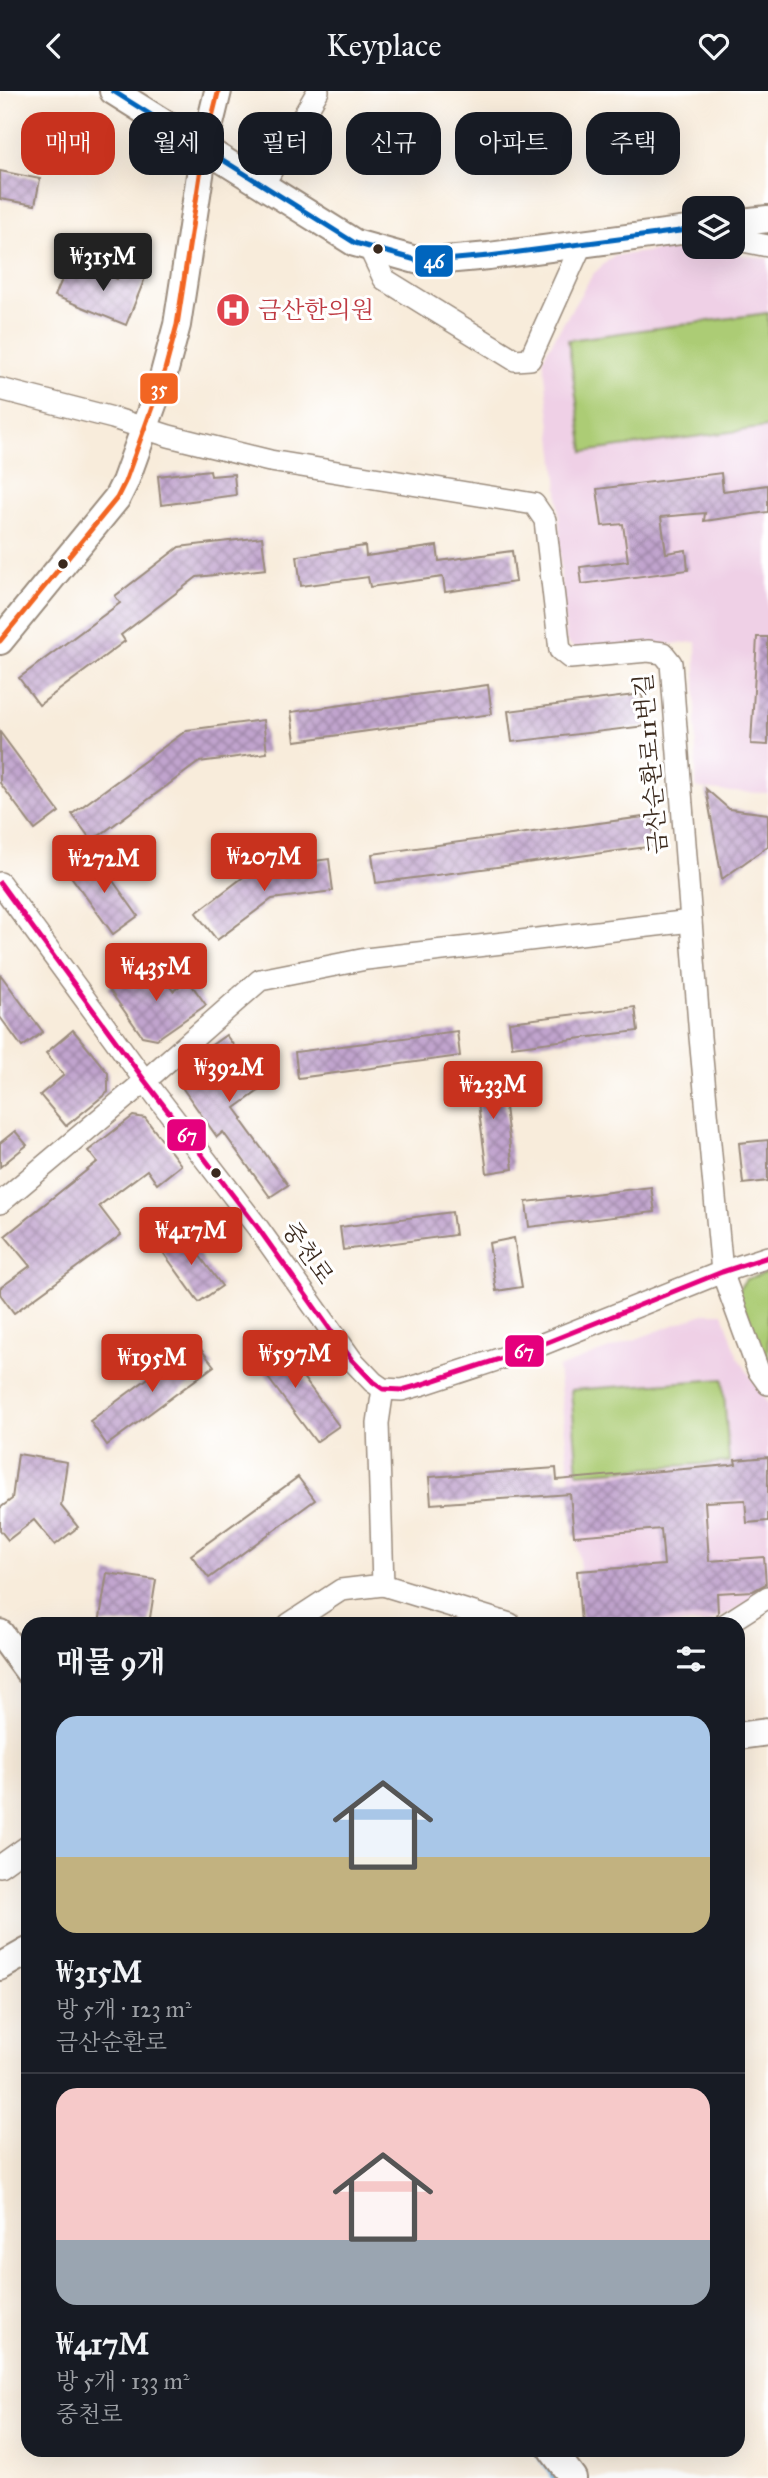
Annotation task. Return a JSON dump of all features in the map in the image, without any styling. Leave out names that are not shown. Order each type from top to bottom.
[{"type":"street","points":[[113,91],[146,112]]},
{"type":"street","points":[[213,112],[218,91]]},
{"type":"street","points":[[263,185],[318,91]]},
{"type":"street","points":[[224,161],[355,243],[425,262],[682,231]]},
{"type":"street","points":[[0,641],[117,498],[125,482],[145,429],[177,325],[200,175]]},
{"type":"street","points":[[745,222],[768,219]]},
{"type":"street","points":[[745,241],[768,246]]},
{"type":"street","points":[[369,247],[384,279],[515,360],[530,359],[582,243]]},
{"type":"street","points":[[0,389],[145,429]]},
{"type":"street","name":"금산순환로11번길","points":[[145,429],[270,461],[534,504],[545,520],[560,650],[570,658],[648,651],[663,653],[671,663],[722,1272],[758,1370],[768,1384]]},
{"type":"street","name":"중천로","points":[[0,883],[145,1081],[258,1228],[352,1360],[383,1389]]},
{"type":"street","points":[[0,1203],[260,980],[366,960],[691,921]]},
{"type":"street","points":[[383,1585],[378,1423],[383,1389],[402,1390],[522,1352],[722,1272],[768,1257]]},
{"type":"street","points":[[300,1617],[341,1590],[383,1585],[487,1617]]},
{"type":"street","points":[[737,1617],[768,1597]]},
{"type":"street","points":[[0,1633],[21,1662]]},
{"type":"street","points":[[745,1735],[768,1732]]},
{"type":"street","points":[[0,1866],[21,1851]]},
{"type":"street","points":[[0,1967],[21,1955]]},
{"type":"street","points":[[557,2457],[573,2478]]},
{"type":"shaded area","points":[[661,250],[682,251],[682,259],[745,259],[745,255],[768,259],[768,793],[696,788],[696,642],[578,651],[566,641],[558,488],[543,357],[593,274],[613,256]]},
{"type":"shaded area","points":[[706,1313],[723,1313],[738,1357],[768,1404],[768,1589],[721,1617],[585,1617],[558,1368]]},
{"type":"green space","points":[[768,313],[768,427],[584,452],[568,340]]},
{"type":"green space","points":[[768,1272],[768,1362],[761,1352],[737,1292],[746,1279]]},
{"type":"green space","points":[[723,1379],[729,1462],[578,1473],[571,1390]]},
{"type":"building","points":[[0,171],[40,179],[35,205],[0,199]]},
{"type":"building","points":[[121,268],[145,278],[126,325],[55,296],[65,272],[103,273],[117,279]]},
{"type":"building","points":[[210,470],[211,476],[234,474],[236,495],[161,505],[158,476]]},
{"type":"building","points":[[721,473],[723,491],[768,485],[768,512],[704,521],[705,513],[661,517],[666,553],[686,550],[688,570],[582,584],[580,567],[628,561],[623,524],[602,526],[597,489]]},
{"type":"building","points":[[262,537],[266,569],[197,577],[121,635],[125,641],[39,705],[19,678],[120,603],[115,596],[179,547]]},
{"type":"building","points":[[365,546],[366,556],[437,546],[439,561],[512,551],[516,582],[445,592],[443,577],[370,587],[368,577],[301,586],[297,556]]},
{"type":"building","points":[[757,637],[768,637],[768,745],[751,744]]},
{"type":"building","points":[[488,685],[492,714],[295,741],[291,712]]},
{"type":"building","points":[[642,694],[646,726],[512,742],[508,711]]},
{"type":"building","points":[[263,720],[267,753],[199,762],[92,841],[72,814],[187,730]]},
{"type":"building","points":[[0,732],[59,812],[35,830],[0,783]]},
{"type":"building","points":[[706,789],[729,809],[768,814],[768,846],[722,879]]},
{"type":"building","points":[[651,816],[655,846],[376,883],[372,854]]},
{"type":"building","points":[[96,857],[138,916],[113,934],[70,875]]},
{"type":"building","points":[[329,859],[333,891],[272,899],[217,940],[196,913],[254,869]]},
{"type":"building","points":[[156,966],[173,991],[188,980],[206,1005],[157,1039],[142,1036],[108,988],[131,972],[137,980]]},
{"type":"building","points":[[0,974],[43,1032],[22,1047],[0,1017]]},
{"type":"building","points":[[635,1007],[638,1031],[512,1047],[509,1022]]},
{"type":"building","points":[[73,1030],[108,1073],[108,1092],[66,1126],[40,1095],[64,1075],[46,1053]]},
{"type":"building","points":[[457,1031],[460,1056],[298,1078],[295,1052]]},
{"type":"building","points":[[226,1035],[264,1087],[235,1108],[288,1185],[270,1197],[223,1132],[217,1137],[181,1086],[181,1067]]},
{"type":"building","points":[[500,1069],[513,1169],[487,1173],[474,1072]]},
{"type":"building","points":[[133,1116],[145,1118],[181,1165],[157,1184],[147,1170],[99,1206],[121,1235],[14,1313],[0,1294],[0,1288],[30,1266],[5,1236],[97,1162],[88,1151]]},
{"type":"building","points":[[15,1131],[27,1145],[0,1167],[0,1143]]},
{"type":"building","points":[[768,1140],[768,1181],[743,1184],[739,1143]]},
{"type":"building","points":[[651,1187],[655,1212],[529,1227],[526,1202]]},
{"type":"building","points":[[452,1212],[455,1235],[343,1250],[340,1227]]},
{"type":"building","points":[[182,1232],[222,1286],[199,1302],[160,1248]]},
{"type":"building","points":[[514,1238],[522,1287],[496,1291],[489,1243]]},
{"type":"building","points":[[274,1338],[339,1426],[316,1442],[251,1355]]},
{"type":"building","points":[[196,1343],[214,1366],[107,1445],[90,1421]]},
{"type":"building","points":[[18,1454],[67,1462],[61,1506],[78,1527],[55,1545],[34,1520],[8,1540],[0,1530],[0,1508],[12,1499]]},
{"type":"building","points":[[768,1457],[768,1521],[747,1523],[745,1500],[705,1502],[709,1561],[764,1557],[766,1584],[753,1591],[717,1593],[716,1617],[580,1617],[577,1571],[664,1565],[661,1529],[574,1536],[570,1494],[431,1504],[429,1477],[556,1468],[557,1480],[730,1465],[736,1464],[735,1460]]},
{"type":"building","points":[[298,1477],[315,1500],[209,1578],[191,1555]]},
{"type":"building","points":[[107,1573],[156,1580],[150,1617],[100,1617]]},
{"type":"waterway","points":[[540,2457],[554,2478]]},
{"type":"transit line","name":"46","points":[[113,91],[355,243],[423,262],[682,231]]},
{"type":"transit line","name":"35","points":[[0,641],[117,498],[125,482],[163,377],[177,325],[204,149],[218,93]]},
{"type":"transit line","name":"67","points":[[0,883],[145,1081],[258,1228],[352,1360],[383,1389],[402,1390],[533,1348],[722,1272],[768,1257]]},
{"type":"place","name":"금산한의원","points":[[233,310]]}]
